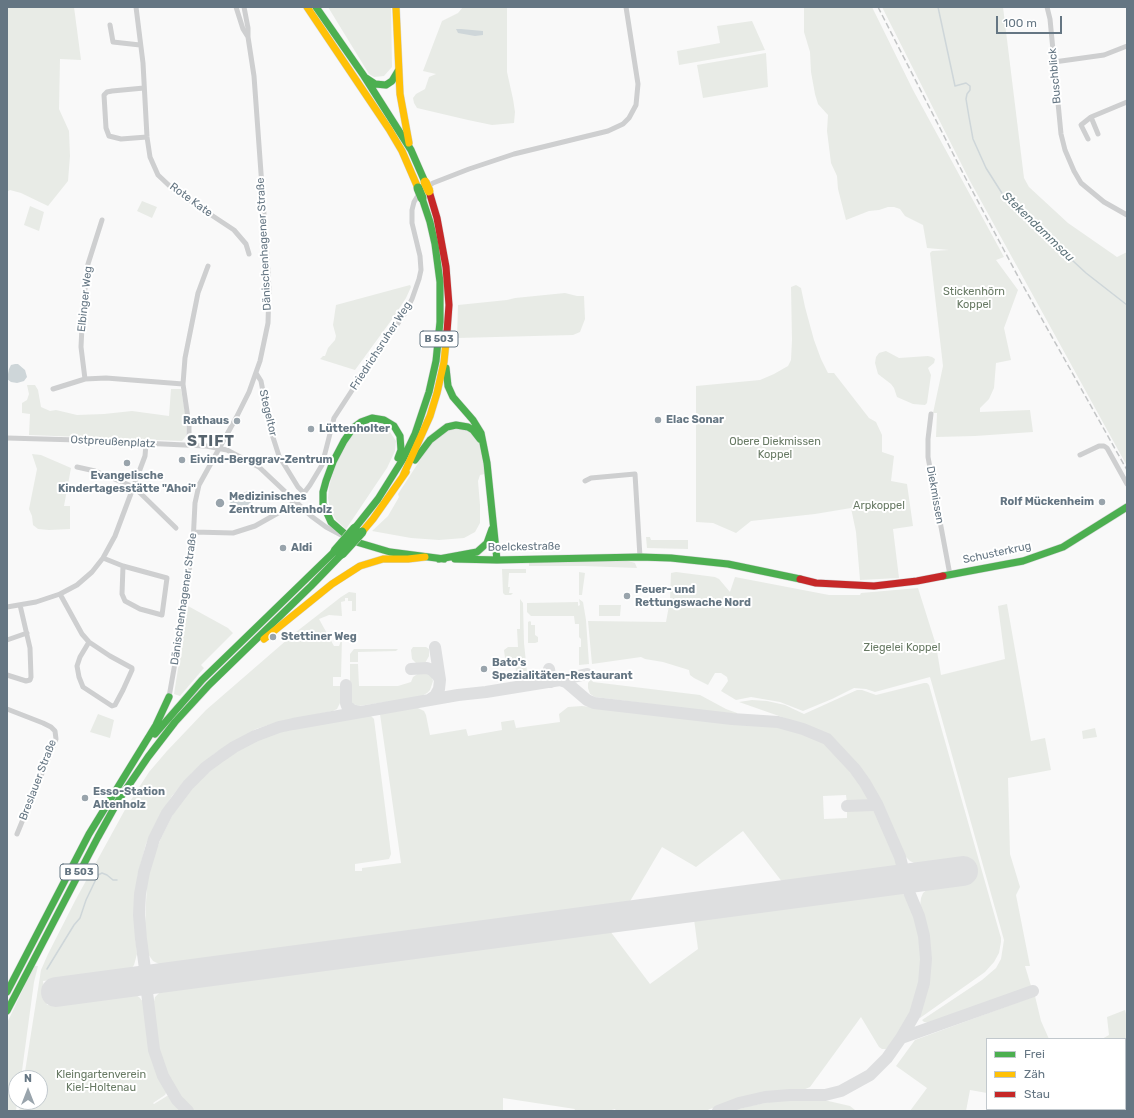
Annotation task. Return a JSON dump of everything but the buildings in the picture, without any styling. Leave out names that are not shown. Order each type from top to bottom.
[{"type":"main road","name":"B 503","points":[[307,7],[389,129],[422,185]]},
{"type":"main road","name":"B 503","points":[[316,7],[364,76],[411,150],[425,195],[439,268],[441,298],[439,340],[423,412],[412,440],[393,474],[358,530]]},
{"type":"main road","points":[[396,7],[401,107],[411,150]]},
{"type":"main road","points":[[364,76],[375,84],[382,85],[390,83],[398,71]]},
{"type":"main road","name":"B 503","points":[[7,1012],[86,859],[118,801],[162,738],[188,707],[222,672],[312,586],[338,552],[358,530],[376,514],[402,476],[430,416],[437,393],[445,354],[449,305],[446,267],[437,218],[425,195]]},
{"type":"main road","name":"B 503","points":[[445,354],[447,381],[450,391],[453,397],[470,415],[479,429],[484,447]]},
{"type":"main road","name":"B 503","points":[[353,541],[335,526],[328,516],[323,504],[323,492],[338,451],[348,434],[357,424],[366,420],[379,418],[389,422],[397,430],[401,443],[401,450],[393,474]]},
{"type":"main road","points":[[402,476],[430,440],[447,427],[460,425],[477,434],[484,447],[497,560]]},
{"type":"main road","name":"Schusterkrug","points":[[860,586],[874,586],[917,581],[1023,561],[1063,547],[1127,507]]},
{"type":"main road","points":[[439,559],[477,552],[487,543],[493,528]]},
{"type":"main road","name":"Boelckestraße","points":[[353,541],[390,552],[439,559],[497,560],[640,557],[671,558],[728,564],[816,584],[860,586]]},
{"type":"main road","name":"B 503","points":[[7,992],[89,834],[136,758],[202,680],[303,583],[338,552]]},
{"type":"main road","points":[[222,672],[238,663],[270,634],[332,584],[360,566],[370,562],[391,558],[408,559],[425,557]]},
{"type":"main road","points":[[136,758],[169,697]]},
{"type":"street","name":"Rote Kate","points":[[136,7],[147,137],[150,157],[158,175],[175,191],[234,230],[246,244],[249,254]]},
{"type":"street","name":"Dänischenhagener Straße","points":[[236,7],[243,29],[248,37]]},
{"type":"street","name":"Dänischenhagener Straße","points":[[169,697],[194,543],[195,503],[198,485],[236,418],[256,373],[268,323],[269,290],[254,76],[244,7]]},
{"type":"street","name":"Friedrichsruher Weg","points":[[194,532],[233,533],[255,526],[286,508],[304,493],[310,485],[322,465],[334,418],[412,299],[421,270],[420,256],[412,223],[412,210],[417,196],[423,189],[433,183],[469,169],[514,154],[608,131],[626,121],[636,105],[638,84],[626,7]]},
{"type":"street","name":"Buschblick","points":[[1047,7],[1050,19],[1061,134],[1065,150],[1081,183],[1104,202],[1127,215]]},
{"type":"street","points":[[110,25],[113,42],[140,45]]},
{"type":"street","points":[[1054,62],[1104,55],[1127,46]]},
{"type":"street","points":[[144,88],[112,91],[107,92],[104,95],[106,128],[109,136],[121,139],[147,137]]},
{"type":"street","points":[[1088,139],[1081,125],[1091,117],[1127,102]]},
{"type":"street","points":[[1091,117],[1098,134]]},
{"type":"street","name":"Elbinger Weg","points":[[85,379],[81,347],[83,305],[88,264],[102,220]]},
{"type":"street","points":[[189,445],[189,424],[183,384],[185,358],[198,293],[208,266]]},
{"type":"street","name":"Stegeltor","points":[[256,373],[261,381],[270,428],[279,456],[298,487],[304,493]]},
{"type":"street","points":[[53,389],[85,379],[112,378],[183,384]]},
{"type":"street","name":"Diekmissen","points":[[931,414],[928,439],[928,457],[950,575]]},
{"type":"street","name":"Ostpreußenplatz","points":[[7,438],[189,445],[219,448]]},
{"type":"street","points":[[7,607],[60,594],[77,585],[92,572],[103,558],[115,536],[145,456],[146,444]]},
{"type":"street","points":[[1080,455],[1099,446],[1104,446],[1107,448],[1127,484]]},
{"type":"street","name":"Boelckestraße","points":[[219,448],[236,454],[259,467],[295,501],[326,527],[353,541]]},
{"type":"street","points":[[77,467],[95,472],[134,487],[176,528]]},
{"type":"street","points":[[585,481],[591,478],[635,474],[640,557]]},
{"type":"street","points":[[103,558],[123,566],[167,578],[162,615],[140,609],[125,601],[122,594],[123,566]]},
{"type":"street","points":[[60,594],[82,634],[89,642],[132,668],[123,690],[112,706],[83,686],[79,677],[77,666],[80,656],[89,642]]},
{"type":"street","points":[[7,676],[26,681],[30,680],[31,678],[30,648],[20,605]]},
{"type":"street","points":[[7,640],[27,634]]},
{"type":"street","name":"Breslauer Straße","points":[[7,709],[51,727],[55,731],[56,740],[17,834]]},
{"type":"green space","points":[[7,7],[74,7],[81,60],[60,59],[59,109],[69,131],[70,156],[68,181],[48,206],[21,193],[10,190],[7,192]]},
{"type":"green space","points":[[328,7],[391,7],[392,67],[384,76],[374,77],[369,74]]},
{"type":"green space","points":[[463,7],[507,7],[507,72],[515,112],[514,123],[492,125],[417,108],[414,103],[413,98],[416,94],[425,89],[429,77],[436,74],[423,71],[442,21],[458,13]]},
{"type":"green space","name":"Stickenhörn Koppel","points":[[804,7],[872,7],[913,90],[1004,257],[996,260],[1018,290],[1004,328],[1011,360],[996,363],[994,388],[989,399],[980,408],[980,412],[1030,410],[1033,432],[936,437],[937,413],[933,413],[943,366],[930,253],[932,251],[949,250],[927,248],[923,225],[905,216],[900,209],[894,207],[869,211],[846,220],[838,189],[837,176],[831,163],[827,131],[828,115],[818,104],[815,94],[811,72],[810,52],[804,32]]},
{"type":"green space","points":[[882,7],[1003,7],[1024,178],[1029,187],[1068,223],[1117,257],[1127,252],[1127,466],[970,181]]},
{"type":"green space","points":[[752,21],[765,50],[679,65],[677,51],[720,43],[717,26]]},
{"type":"green space","points":[[766,53],[768,87],[703,98],[697,65]]},
{"type":"green space","points":[[142,201],[157,207],[152,218],[137,211]]},
{"type":"green space","points":[[30,206],[44,212],[39,231],[24,225]]},
{"type":"green space","points":[[410,285],[411,287],[406,298],[355,370],[320,359],[325,356],[328,348],[335,340],[336,336],[333,325],[336,305]]},
{"type":"green space","name":"Obere Diekmissen Koppel","points":[[796,285],[801,288],[814,340],[828,373],[834,373],[869,418],[876,422],[882,435],[882,452],[894,456],[891,481],[907,484],[913,526],[893,529],[899,578],[860,580],[856,532],[851,508],[815,514],[751,521],[736,533],[713,523],[696,522],[696,386],[760,380],[788,366],[791,360],[792,340],[791,287]]},
{"type":"green space","points":[[565,293],[584,296],[585,319],[580,332],[573,335],[457,338],[458,305]]},
{"type":"green space","points":[[886,351],[899,358],[928,356],[935,359],[934,363],[928,368],[931,375],[927,403],[925,405],[913,404],[897,397],[891,384],[878,374],[875,363],[876,357],[879,353]]},
{"type":"green space","points":[[27,385],[35,385],[38,390],[41,407],[50,411],[56,410],[77,415],[132,411],[169,416],[171,389],[181,389],[186,417],[186,436],[182,441],[29,435],[30,414],[22,413],[22,403],[27,400],[29,394]]},
{"type":"green space","points":[[370,423],[379,423],[390,432],[396,441],[395,451],[387,468],[346,529],[336,520],[330,509],[328,498],[329,487],[336,463],[352,434]]},
{"type":"green space","points":[[453,428],[469,430],[479,440],[485,474],[480,475],[478,481],[480,523],[475,532],[464,538],[439,540],[411,538],[372,531],[388,516],[399,497],[398,494],[437,437]]},
{"type":"green space","points":[[32,454],[41,455],[71,468],[64,506],[70,506],[70,529],[38,529],[33,525],[32,516],[29,509],[37,469]]},
{"type":"green space","points":[[646,537],[650,537],[651,540],[688,540],[688,549],[647,548]]},
{"type":"green space","points":[[628,561],[635,563],[637,568],[529,566],[529,563]]},
{"type":"green space","points":[[502,569],[526,569],[526,573],[509,573],[508,587],[510,587],[509,593],[513,593],[511,595],[505,595],[503,593]]},
{"type":"green space","points":[[579,572],[585,573],[582,595],[579,595]]},
{"type":"green space","name":"Ziegelei Koppel","points":[[676,572],[715,577],[719,579],[730,592],[735,577],[829,595],[860,595],[861,593],[918,588],[936,645],[941,675],[1005,659],[998,606],[1007,604],[1031,741],[1045,738],[1051,770],[1008,778],[1010,854],[1020,887],[1016,895],[1030,966],[1025,966],[1031,986],[931,1023],[924,1022],[922,1020],[982,980],[996,968],[1001,959],[1004,940],[930,677],[875,692],[866,689],[854,688],[803,711],[780,702],[751,697],[736,700],[721,691],[728,681],[727,677],[721,673],[715,673],[708,685],[690,675],[689,670],[641,657],[592,664],[588,621],[666,622],[670,600],[671,573]]},
{"type":"green space","name":"Kleingartenverein Kiel-Holtenau","points":[[349,592],[356,593],[356,611],[352,611],[352,601],[348,601],[348,598],[345,598],[345,601],[341,602],[342,616],[329,615],[319,619],[334,646],[339,646],[342,638],[341,677],[333,677],[333,686],[341,686],[341,701],[337,709],[278,722],[256,729],[214,754],[193,772],[172,796],[159,817],[146,844],[138,874],[134,898],[137,954],[134,965],[130,970],[43,981],[47,1005],[133,993],[139,997],[145,1004],[150,1049],[154,1063],[167,1091],[165,1095],[153,1103],[154,1104],[169,1096],[182,1111],[19,1111],[48,1110],[48,1070],[25,1070],[41,970],[76,899],[127,806],[149,772],[206,710],[296,632]]},
{"type":"green space","points":[[520,599],[523,603],[524,643],[527,672],[540,672],[536,677],[519,680],[517,678],[515,664],[512,664],[512,657],[505,658],[504,650],[508,647],[518,647],[517,629],[520,629]]},
{"type":"green space","points":[[579,599],[583,602],[586,620],[589,664],[579,665],[579,647],[581,647],[581,639],[579,637],[579,624],[575,624],[574,616],[531,616],[527,612],[527,603],[578,602],[578,606],[580,605]]},
{"type":"green space","points":[[599,605],[621,605],[620,616],[599,616]]},
{"type":"green space","points":[[188,606],[228,628],[233,633],[201,665],[204,668],[180,696],[174,694]]},
{"type":"green space","points":[[530,621],[531,625],[535,625],[535,635],[538,637],[538,642],[535,643],[528,643],[528,622]]},
{"type":"green space","points":[[413,647],[426,647],[429,649],[429,656],[425,663],[416,663],[412,659],[411,650]]},
{"type":"green space","points":[[354,649],[398,649],[396,651],[358,652],[358,662],[350,662],[350,654]]},
{"type":"green space","points":[[350,664],[358,664],[359,686],[398,686],[411,682],[413,677],[419,673],[428,674],[432,677],[433,681],[430,690],[420,697],[359,706],[353,704],[350,699]]},
{"type":"green space","points":[[591,679],[593,682],[700,695],[726,709],[737,713],[737,715],[595,697],[590,694],[588,688],[588,683]]},
{"type":"green space","points":[[924,683],[929,685],[1001,942],[999,953],[994,962],[985,972],[920,1018],[920,1012],[928,983],[930,957],[927,931],[920,906],[921,898],[923,893],[929,888],[966,882],[963,859],[923,864],[910,861],[903,854],[881,803],[869,780],[835,740],[816,729],[739,702],[752,700],[767,701],[785,705],[804,714],[857,690],[862,690],[876,695]]},
{"type":"green space","points":[[582,706],[744,725],[778,726],[816,738],[825,743],[855,776],[870,799],[868,802],[847,804],[846,795],[823,796],[824,819],[847,818],[847,809],[875,809],[897,858],[896,865],[894,868],[783,883],[743,831],[696,867],[662,847],[629,903],[163,966],[153,961],[148,954],[145,924],[147,882],[154,855],[176,808],[188,792],[204,776],[227,757],[254,742],[280,732],[370,715],[374,719],[391,854],[389,859],[355,864],[355,871],[362,871],[362,868],[401,863],[380,714],[416,707],[424,711],[426,715],[430,735],[466,729],[468,736],[502,730],[501,722],[514,720],[516,728],[560,722],[559,714],[568,707]]},
{"type":"green space","points":[[98,714],[114,720],[110,738],[90,732]]},
{"type":"green space","points":[[1095,728],[1097,737],[1083,739],[1082,731]]},
{"type":"green space","points":[[897,892],[902,893],[907,898],[920,935],[922,950],[921,980],[915,1002],[908,1018],[890,1045],[886,1049],[882,1049],[879,1047],[861,1017],[810,1087],[803,1090],[760,1094],[734,1100],[705,1111],[616,1111],[615,1109],[608,1111],[574,1111],[575,1109],[503,1098],[503,1111],[194,1111],[187,1105],[166,1073],[159,1051],[153,1006],[155,997],[162,990],[610,931],[650,984],[698,949],[694,919]]},
{"type":"green space","points":[[34,966],[38,966],[34,982],[22,1070],[8,1070],[8,1110],[16,1111],[7,1111],[7,1023]]},
{"type":"green space","points":[[1035,996],[1041,1021],[1049,1038],[986,1038],[986,1093],[970,1090],[966,1111],[910,1111],[927,1088],[896,1066],[915,1040]]},
{"type":"green space","points":[[1125,1010],[1127,1018],[1126,1050],[1126,1038],[1104,1038],[1109,1035],[1107,1017]]},
{"type":"green space","points":[[790,1099],[824,1100],[850,1106],[855,1110],[732,1111],[774,1101]]},
{"type":"shaded area","points":[[456,29],[483,31],[483,35],[475,36],[458,33]]},
{"type":"shaded area","points":[[18,364],[25,370],[27,377],[24,381],[17,383],[11,382],[7,379],[11,365]]},
{"type":"shaded area","points":[[251,490],[257,493],[257,497],[241,511],[235,511],[230,504],[234,496]]},
{"type":"waterway","name":"Stekendammsau","points":[[938,7],[955,86],[966,83],[970,86],[966,99],[973,139],[986,168],[1005,198],[1086,273],[1127,305]]},
{"type":"waterway","points":[[47,969],[74,925],[80,918],[86,900],[98,875],[102,873],[113,880],[117,880]]},
{"type":"taxiway","points":[[435,647],[440,680]]},
{"type":"taxiway","points":[[411,669],[427,668],[432,670],[438,676],[440,680],[439,689],[435,696],[429,700]]},
{"type":"taxiway","points":[[549,669],[551,682]]},
{"type":"taxiway","points":[[178,976],[154,974],[145,969],[139,915],[140,894],[144,872],[154,839],[167,813],[188,785],[206,767],[234,747],[255,736],[279,727],[458,695],[560,680],[587,674]]},
{"type":"taxiway","points":[[560,680],[566,682],[587,700],[594,703],[732,719],[778,722],[803,729],[827,739],[855,769],[877,804],[902,865],[901,873],[896,878],[889,881]]},
{"type":"taxiway","points":[[346,685],[347,706],[352,710],[359,712]]},
{"type":"taxiway","points":[[847,806],[877,804]]},
{"type":"taxiway","points":[[718,1111],[739,1103],[765,1097],[825,1095],[841,1091],[870,1075],[887,1058],[915,1014],[924,983],[926,959],[924,936],[919,916],[909,892],[903,884],[896,881],[889,881]]},
{"type":"taxiway","points":[[169,978],[151,984],[147,992],[154,1050],[163,1076],[177,1100],[188,1111]]},
{"type":"taxiway","points":[[901,1038],[1033,991]]},
{"type":"runway","points":[[56,992],[963,871]]},
{"type":"railway","points":[[878,7],[966,179],[1021,282],[1127,470]]},
{"type":"traffic: fast","points":[[316,7],[364,76],[411,150],[425,182]]},
{"type":"traffic: fast","points":[[366,78],[375,84],[386,85],[392,81],[398,71]]},
{"type":"traffic: fast","points":[[418,188],[422,198]]},
{"type":"traffic: fast","points":[[355,528],[378,499],[403,459],[415,434],[429,392],[436,361],[440,322],[440,282],[435,244],[422,198]]},
{"type":"traffic: fast","points":[[446,368],[448,386],[453,397],[473,420],[481,433],[487,463],[497,560]]},
{"type":"traffic: fast","points":[[353,541],[331,522],[323,504],[323,492],[326,481],[333,462],[344,441],[353,428],[361,422],[372,418],[384,420],[394,426],[400,436],[401,450],[398,458]]},
{"type":"traffic: fast","points":[[415,460],[430,440],[447,427],[456,425],[468,427],[473,430],[480,439]]},
{"type":"traffic: fast","points":[[943,576],[1023,561],[1063,547],[1127,507]]},
{"type":"traffic: fast","points":[[335,551],[355,528]]},
{"type":"traffic: fast","points":[[439,559],[477,552],[487,543],[492,529]]},
{"type":"traffic: fast","points":[[342,554],[362,532]]},
{"type":"traffic: fast","points":[[353,541],[390,552],[444,559]]},
{"type":"traffic: fast","points":[[155,734],[202,680],[335,551]]},
{"type":"traffic: fast","points":[[7,1011],[98,837],[118,801],[148,757],[175,722],[209,685],[342,554]]},
{"type":"traffic: fast","points":[[455,559],[671,558],[728,564],[800,579]]},
{"type":"traffic: fast","points":[[7,992],[89,834],[156,725],[169,697]]},
{"type":"traffic: slow","points":[[307,7],[389,129],[402,151],[418,188]]},
{"type":"traffic: slow","points":[[396,7],[400,94],[409,143]]},
{"type":"traffic: slow","points":[[425,182],[429,191]]},
{"type":"traffic: slow","points":[[403,476],[430,416],[444,362],[447,332]]},
{"type":"traffic: slow","points":[[362,532],[406,472]]},
{"type":"traffic: slow","points":[[264,639],[332,584],[360,566],[383,559],[425,557]]},
{"type":"traffic: jam","points":[[429,191],[437,218],[446,267],[449,305],[447,332]]},
{"type":"traffic: jam","points":[[800,579],[816,583],[874,586],[917,581],[943,576]]},
{"type":"place","name":"Elac Sonar","points":[[658,420]]},
{"type":"place","name":"Rathaus","points":[[237,421]]},
{"type":"place","name":"Lüttenholter","points":[[311,429]]},
{"type":"place","name":"Eivind-Berggrav-Zentrum","points":[[182,460]]},
{"type":"place","name":"Evangelische Kindertagesstätte \"Ahoi\"","points":[[127,463]]},
{"type":"place","name":"Rolf Mückenheim","points":[[1102,502]]},
{"type":"place","name":"Medizinisches Zentrum Altenholz","points":[[220,503]]},
{"type":"place","name":"Aldi","points":[[283,548]]},
{"type":"place","name":"Feuer- und Rettungswache Nord","points":[[627,596]]},
{"type":"place","name":"Stettiner Weg","points":[[273,637]]},
{"type":"place","name":"Bato's Spezialitäten-Restaurant","points":[[484,669]]},
{"type":"place","name":"Esso-Station Altenholz","points":[[85,798]]},
{"type":"district","name":"STIFT","points":[[211,442]]},
{"type":"park label","name":"Arpkoppel","points":[[879,506]]}]
